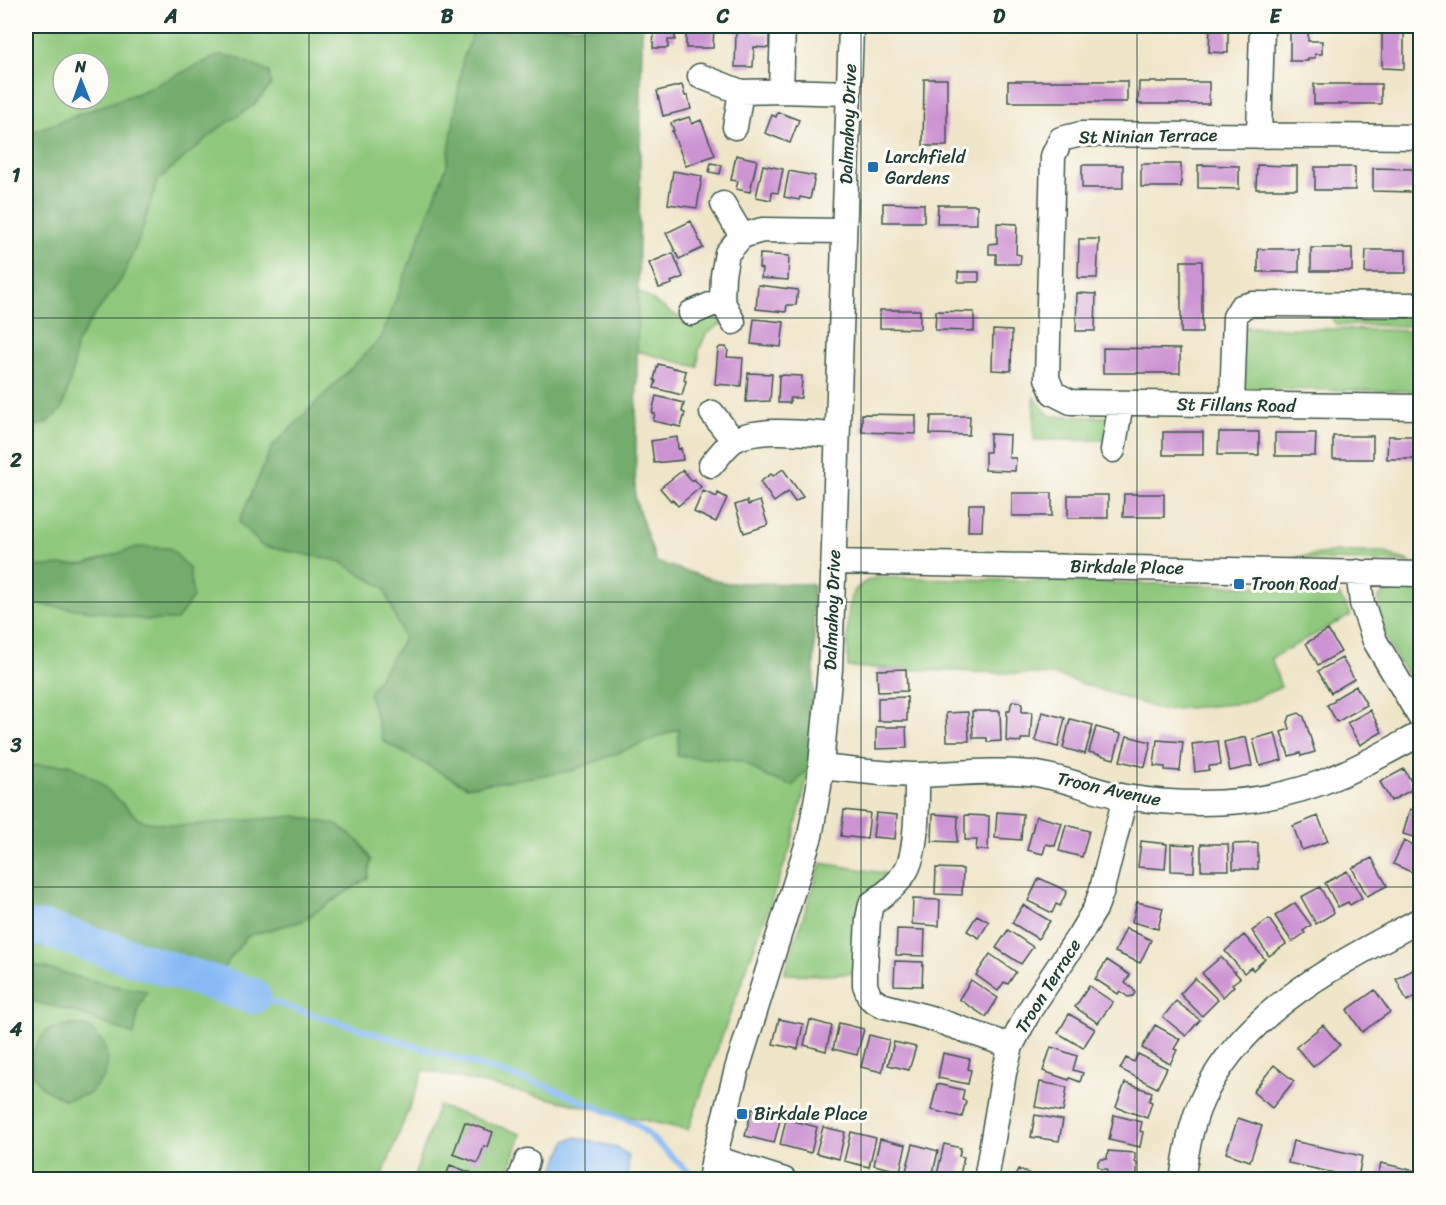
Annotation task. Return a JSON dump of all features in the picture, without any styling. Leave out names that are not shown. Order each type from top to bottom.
[{"type":"street","points":[[781,91],[783,26]]},
{"type":"street","name":"Dalmahoy Drive","points":[[712,1169],[737,1069],[810,836],[821,767],[830,669],[851,26]]},
{"type":"street","points":[[1258,136],[1262,26]]},
{"type":"street","points":[[700,76],[741,92],[849,93]]},
{"type":"street","points":[[735,127],[741,92]]},
{"type":"street","name":"St Ninian Terrace","points":[[1053,393],[1047,378],[1053,156],[1061,139],[1081,134],[1420,137]]},
{"type":"street","points":[[723,204],[742,236]]},
{"type":"street","points":[[733,322],[722,300],[723,274],[727,253],[742,236],[762,230],[844,231]]},
{"type":"street","points":[[691,313],[722,300]]},
{"type":"street","points":[[1232,404],[1235,317],[1241,307],[1252,304],[1420,305]]},
{"type":"street","name":"St Fillans Road","points":[[1053,393],[1071,402],[1420,407]]},
{"type":"street","points":[[1113,450],[1121,403]]},
{"type":"street","points":[[712,413],[733,440]]},
{"type":"street","points":[[711,465],[733,440],[749,435],[769,431],[837,435]]},
{"type":"street","name":"Birkdale Place","points":[[834,562],[1420,574]]},
{"type":"street","points":[[1358,572],[1362,603],[1374,641],[1420,717]]},
{"type":"street","name":"Troon Avenue","points":[[821,767],[918,775],[1030,773],[1125,797],[1173,802],[1222,803],[1297,791],[1339,776],[1420,734]]},
{"type":"street","points":[[918,775],[914,849],[907,871],[891,889],[871,904],[868,919],[865,985],[870,998],[881,1005],[927,1017],[1011,1046]]},
{"type":"street","name":"Troon Terrace","points":[[986,1179],[1004,1073],[1011,1046],[1029,1011],[1095,909],[1125,797]]},
{"type":"street","points":[[1182,1179],[1186,1149],[1201,1101],[1226,1058],[1261,1021],[1298,990],[1340,963],[1420,920]]},
{"type":"street","points":[[712,1169],[784,1179]]},
{"type":"green space","points":[[26,26],[642,26],[638,291],[687,323],[710,317],[724,322],[706,334],[699,350],[698,367],[637,351],[635,499],[656,562],[724,583],[813,584],[814,667],[810,767],[791,846],[688,1130],[424,1070],[381,1179],[26,1179]]},
{"type":"green space","points":[[476,26],[642,26],[635,499],[656,562],[724,583],[813,584],[814,667],[810,767],[793,786],[767,777],[742,761],[677,756],[679,729],[571,771],[467,787],[383,741],[369,693],[404,639],[384,588],[339,561],[262,546],[239,522],[272,447],[381,338],[447,165],[463,59]]},
{"type":"green space","points":[[219,55],[235,57],[269,72],[271,85],[254,105],[218,129],[157,181],[140,237],[121,280],[91,320],[76,345],[73,371],[62,409],[46,423],[26,429],[26,134],[89,111],[111,111],[111,103],[143,91]]},
{"type":"green space","points":[[1340,310],[1401,311],[1414,326],[1337,325],[1332,319]]},
{"type":"green space","points":[[1241,327],[1420,331],[1420,391],[1242,389]]},
{"type":"green space","points":[[1034,397],[1050,416],[1110,417],[1106,440],[1034,440]]},
{"type":"green space","points":[[137,547],[170,548],[189,568],[193,597],[177,620],[145,620],[26,603],[26,567],[86,564]]},
{"type":"green space","points":[[1336,552],[1382,552],[1411,562],[1282,559]]},
{"type":"green space","points":[[878,577],[1323,588],[1339,595],[1351,615],[1271,658],[1281,687],[1245,703],[1162,710],[1056,675],[848,667],[851,598],[859,586]]},
{"type":"green space","points":[[1387,591],[1420,591],[1420,685],[1416,688],[1390,645],[1381,622],[1379,597]]},
{"type":"green space","points":[[69,764],[97,780],[140,820],[148,822],[180,826],[295,816],[338,825],[361,843],[371,860],[368,878],[302,921],[247,936],[208,989],[179,984],[134,965],[100,956],[66,949],[26,946],[26,766]]},
{"type":"green space","points":[[821,863],[895,875],[869,892],[856,911],[857,973],[784,974]]},
{"type":"green space","points":[[26,963],[109,985],[147,991],[139,1008],[134,1035],[72,1011],[26,1000]]},
{"type":"green space","points":[[73,1025],[87,1026],[104,1043],[108,1062],[104,1077],[89,1094],[65,1100],[45,1090],[38,1082],[33,1074],[32,1055],[37,1043],[47,1031]]},
{"type":"green space","points":[[438,1106],[521,1134],[507,1179],[413,1180]]},
{"type":"water","points":[[577,1137],[617,1148],[628,1155],[626,1179],[552,1179],[566,1141]]},
{"type":"building","points":[[654,26],[675,26],[675,40],[668,40],[668,48],[653,48]]},
{"type":"building","points":[[686,26],[714,26],[713,48],[686,48]]},
{"type":"building","points":[[730,26],[755,26],[755,33],[769,34],[769,48],[754,47],[753,67],[735,67],[736,32],[729,32]]},
{"type":"building","points":[[1210,26],[1228,26],[1228,53],[1209,52]]},
{"type":"building","points":[[1290,26],[1308,26],[1308,41],[1322,41],[1322,54],[1315,54],[1315,58],[1308,58],[1308,61],[1290,61]]},
{"type":"building","points":[[1382,26],[1404,26],[1404,69],[1382,68]]},
{"type":"building","points":[[924,79],[947,79],[947,146],[923,146]]},
{"type":"building","points":[[1008,81],[1127,81],[1127,102],[1008,102]]},
{"type":"building","points":[[1139,82],[1209,82],[1209,104],[1138,104]]},
{"type":"building","points":[[1314,84],[1381,84],[1381,104],[1314,104]]},
{"type":"building","points":[[682,85],[691,109],[663,116],[657,91]]},
{"type":"building","points":[[778,112],[799,120],[790,143],[765,133],[772,115],[776,117]]},
{"type":"building","points":[[689,117],[692,124],[701,120],[715,155],[686,166],[671,123]]},
{"type":"building","points":[[736,155],[757,160],[750,192],[736,189],[738,181],[731,180]]},
{"type":"building","points":[[711,163],[722,165],[720,174],[709,172]]},
{"type":"building","points":[[1141,164],[1181,164],[1181,187],[1141,187]]},
{"type":"building","points":[[763,165],[783,169],[778,193],[772,192],[771,200],[756,197]]},
{"type":"building","points":[[1082,165],[1123,165],[1123,188],[1082,188]]},
{"type":"building","points":[[1198,165],[1239,166],[1239,189],[1198,188]]},
{"type":"building","points":[[1257,165],[1297,166],[1297,189],[1256,189]]},
{"type":"building","points":[[1315,167],[1355,167],[1355,190],[1315,190]]},
{"type":"building","points":[[1373,168],[1413,169],[1413,192],[1373,191]]},
{"type":"building","points":[[673,171],[702,176],[697,208],[668,204]]},
{"type":"building","points":[[789,171],[815,176],[810,199],[800,197],[799,200],[784,197]]},
{"type":"building","points":[[883,203],[924,204],[924,222],[883,222]]},
{"type":"building","points":[[938,205],[977,205],[977,224],[937,224]]},
{"type":"building","points":[[691,221],[703,248],[679,259],[666,233]]},
{"type":"building","points":[[997,223],[1017,224],[1016,254],[1021,255],[1020,264],[996,264],[996,254],[989,254],[989,244],[997,243]]},
{"type":"building","points":[[1079,239],[1099,239],[1097,278],[1078,278]]},
{"type":"building","points":[[1311,248],[1352,248],[1352,271],[1311,271]]},
{"type":"building","points":[[1258,249],[1299,249],[1299,272],[1258,272]]},
{"type":"building","points":[[1366,250],[1406,250],[1406,273],[1365,273]]},
{"type":"building","points":[[673,253],[683,277],[659,288],[649,263]]},
{"type":"building","points":[[760,254],[789,256],[788,280],[761,278]]},
{"type":"building","points":[[1181,261],[1202,261],[1202,333],[1181,333]]},
{"type":"building","points":[[958,272],[979,272],[979,282],[958,282]]},
{"type":"building","points":[[758,285],[798,290],[796,305],[787,305],[786,312],[756,309]]},
{"type":"building","points":[[1077,293],[1096,294],[1095,331],[1076,331]]},
{"type":"building","points":[[880,310],[920,310],[920,329],[880,328]]},
{"type":"building","points":[[936,311],[974,312],[974,331],[935,330]]},
{"type":"building","points":[[754,319],[784,322],[781,347],[751,344]]},
{"type":"building","points":[[993,330],[1012,331],[1011,371],[992,370]]},
{"type":"building","points":[[720,347],[726,347],[727,357],[743,358],[741,386],[715,384]]},
{"type":"building","points":[[1103,348],[1180,349],[1180,373],[1103,373]]},
{"type":"building","points":[[658,364],[686,371],[682,395],[654,388]]},
{"type":"building","points":[[748,373],[772,374],[770,401],[746,402]]},
{"type":"building","points":[[779,375],[802,376],[801,398],[790,398],[790,403],[778,403]]},
{"type":"building","points":[[656,396],[684,403],[682,412],[685,413],[681,427],[653,421],[655,414],[652,413]]},
{"type":"building","points":[[862,414],[916,415],[916,434],[862,432]]},
{"type":"building","points":[[931,416],[970,416],[969,435],[930,434]]},
{"type":"building","points":[[1163,432],[1203,432],[1203,455],[1163,455]]},
{"type":"building","points":[[1219,432],[1259,432],[1259,455],[1218,455]]},
{"type":"building","points":[[1275,433],[1316,433],[1315,456],[1275,456]]},
{"type":"building","points":[[990,434],[1010,435],[1009,458],[1016,458],[1015,471],[985,470],[985,452],[990,452]]},
{"type":"building","points":[[1333,436],[1373,436],[1373,459],[1333,459]]},
{"type":"building","points":[[1388,436],[1420,436],[1420,459],[1387,459]]},
{"type":"building","points":[[677,437],[678,449],[681,448],[683,460],[654,463],[651,441]]},
{"type":"building","points":[[783,469],[803,497],[795,502],[788,492],[774,502],[760,482]]},
{"type":"building","points":[[683,470],[692,481],[694,479],[701,487],[678,506],[660,488]]},
{"type":"building","points":[[703,491],[717,497],[718,493],[727,498],[716,522],[694,512]]},
{"type":"building","points":[[1012,493],[1052,493],[1052,516],[1012,516]]},
{"type":"building","points":[[1124,494],[1164,494],[1164,517],[1123,517]]},
{"type":"building","points":[[1068,495],[1108,495],[1108,518],[1068,518]]},
{"type":"building","points":[[747,501],[748,505],[760,501],[768,525],[744,533],[735,505]]},
{"type":"building","points":[[969,504],[983,504],[982,531],[968,531]]},
{"type":"building","points":[[1328,630],[1341,652],[1318,665],[1306,643]]},
{"type":"building","points":[[1342,658],[1354,679],[1331,693],[1318,671]]},
{"type":"building","points":[[906,669],[907,691],[878,692],[877,670]]},
{"type":"building","points":[[1356,686],[1367,705],[1337,722],[1327,705]]},
{"type":"building","points":[[907,697],[907,721],[878,721],[878,698]]},
{"type":"building","points":[[1013,701],[1020,702],[1022,712],[1032,712],[1030,739],[1021,739],[1021,742],[1006,741],[1007,711],[1010,711]]},
{"type":"building","points":[[1370,710],[1382,732],[1360,745],[1347,723]]},
{"type":"building","points":[[972,711],[1000,711],[1001,741],[987,742],[987,738],[973,738]]},
{"type":"building","points":[[968,712],[969,741],[947,741],[946,713]]},
{"type":"building","points":[[1042,712],[1065,718],[1058,747],[1035,741]]},
{"type":"building","points":[[1299,713],[1304,717],[1315,752],[1301,756],[1300,753],[1289,756],[1281,732],[1290,729],[1288,722],[1290,716]]},
{"type":"building","points":[[1070,719],[1093,725],[1085,754],[1063,748]]},
{"type":"building","points":[[876,727],[906,727],[907,748],[876,749]]},
{"type":"building","points":[[1096,727],[1121,734],[1114,759],[1089,752]]},
{"type":"building","points":[[1275,733],[1282,760],[1260,766],[1253,739]]},
{"type":"building","points":[[1127,736],[1151,742],[1145,767],[1120,761]]},
{"type":"building","points":[[1246,737],[1252,766],[1230,771],[1224,742]]},
{"type":"building","points":[[1157,740],[1183,742],[1180,771],[1165,770],[1165,767],[1154,766]]},
{"type":"building","points":[[1218,741],[1221,765],[1209,766],[1209,770],[1195,772],[1192,744]]},
{"type":"building","points":[[1404,769],[1415,788],[1391,801],[1380,782]]},
{"type":"building","points":[[1410,809],[1420,812],[1420,839],[1403,834]]},
{"type":"building","points":[[844,810],[870,813],[867,839],[841,836]]},
{"type":"building","points":[[997,812],[1023,814],[1021,840],[995,838]]},
{"type":"building","points":[[876,813],[897,815],[895,839],[873,837]]},
{"type":"building","points":[[933,814],[958,816],[957,842],[932,841]]},
{"type":"building","points":[[965,815],[989,816],[988,850],[976,850],[977,840],[965,840]]},
{"type":"building","points":[[1036,816],[1062,823],[1055,846],[1046,844],[1043,854],[1027,850]]},
{"type":"building","points":[[1318,816],[1328,841],[1302,850],[1293,826]]},
{"type":"building","points":[[1066,825],[1089,831],[1082,857],[1059,851]]},
{"type":"building","points":[[1141,841],[1167,844],[1165,869],[1138,867]]},
{"type":"building","points":[[1404,841],[1420,849],[1418,875],[1393,864]]},
{"type":"building","points":[[1258,843],[1258,869],[1233,869],[1233,844]]},
{"type":"building","points":[[1171,844],[1195,845],[1194,872],[1171,871]]},
{"type":"building","points":[[1201,844],[1228,844],[1229,870],[1201,870]]},
{"type":"building","points":[[1372,858],[1387,886],[1367,896],[1352,868]]},
{"type":"building","points":[[936,868],[963,869],[962,895],[935,894]]},
{"type":"building","points":[[1347,871],[1362,898],[1350,905],[1348,902],[1338,907],[1325,883]]},
{"type":"building","points":[[1039,878],[1067,891],[1060,906],[1056,904],[1052,913],[1028,901]]},
{"type":"building","points":[[1320,887],[1334,913],[1316,924],[1301,897]]},
{"type":"building","points":[[913,899],[940,900],[939,926],[912,924]]},
{"type":"building","points":[[1137,902],[1163,908],[1158,929],[1132,922]]},
{"type":"building","points":[[1295,903],[1311,925],[1303,931],[1305,933],[1292,942],[1275,916]]},
{"type":"building","points":[[1023,905],[1050,921],[1038,939],[1012,923]]},
{"type":"building","points":[[977,915],[989,922],[979,938],[967,931]]},
{"type":"building","points":[[1269,919],[1286,944],[1269,956],[1252,931]]},
{"type":"building","points":[[1126,928],[1151,940],[1140,963],[1115,952]]},
{"type":"building","points":[[897,929],[925,930],[924,956],[896,955]]},
{"type":"building","points":[[1008,930],[1033,947],[1021,964],[996,948]]},
{"type":"building","points":[[1244,935],[1265,959],[1253,970],[1251,967],[1244,973],[1225,951]]},
{"type":"building","points":[[990,954],[1016,972],[1008,984],[1004,982],[998,991],[976,975]]},
{"type":"building","points":[[1221,957],[1240,978],[1232,984],[1234,986],[1223,997],[1202,973]]},
{"type":"building","points":[[1107,960],[1130,975],[1125,983],[1133,989],[1135,993],[1133,996],[1128,997],[1120,991],[1118,994],[1095,979]]},
{"type":"building","points":[[895,961],[923,962],[922,986],[894,985]]},
{"type":"building","points":[[1420,966],[1420,994],[1407,1001],[1396,979]]},
{"type":"building","points":[[1195,978],[1218,1000],[1202,1016],[1180,994]]},
{"type":"building","points":[[971,980],[998,998],[986,1017],[959,999]]},
{"type":"building","points":[[1089,986],[1113,1002],[1098,1023],[1075,1007]]},
{"type":"building","points":[[1375,990],[1390,1012],[1362,1032],[1347,1010]]},
{"type":"building","points":[[1176,1001],[1200,1020],[1186,1036],[1163,1017]]},
{"type":"building","points":[[1069,1014],[1095,1029],[1083,1048],[1058,1033]]},
{"type":"building","points":[[779,1019],[803,1024],[798,1049],[773,1044]]},
{"type":"building","points":[[810,1020],[832,1026],[826,1051],[804,1045]]},
{"type":"building","points":[[839,1023],[864,1029],[857,1055],[833,1049]]},
{"type":"building","points":[[1155,1025],[1180,1039],[1174,1049],[1177,1050],[1170,1064],[1142,1048]]},
{"type":"building","points":[[1323,1025],[1340,1045],[1313,1067],[1296,1047]]},
{"type":"building","points":[[869,1035],[889,1040],[882,1072],[861,1067]]},
{"type":"building","points":[[894,1042],[916,1047],[909,1070],[888,1065]]},
{"type":"building","points":[[1051,1047],[1077,1056],[1073,1070],[1083,1073],[1080,1082],[1043,1071]]},
{"type":"building","points":[[943,1053],[970,1059],[968,1069],[971,1070],[968,1084],[938,1078]]},
{"type":"building","points":[[1138,1054],[1167,1068],[1157,1088],[1120,1069],[1126,1058],[1134,1062]]},
{"type":"building","points":[[1274,1065],[1294,1081],[1272,1108],[1253,1092]]},
{"type":"building","points":[[1040,1082],[1067,1087],[1063,1112],[1035,1107]]},
{"type":"building","points":[[1125,1083],[1152,1092],[1149,1101],[1152,1102],[1147,1118],[1116,1107]]},
{"type":"building","points":[[937,1084],[964,1090],[962,1100],[966,1101],[962,1117],[931,1110]]},
{"type":"building","points":[[752,1109],[781,1117],[774,1143],[745,1136]]},
{"type":"building","points":[[1035,1115],[1063,1120],[1059,1141],[1031,1137]]},
{"type":"building","points":[[1114,1115],[1142,1122],[1140,1147],[1109,1140]]},
{"type":"building","points":[[1238,1118],[1262,1126],[1250,1161],[1226,1153]]},
{"type":"building","points":[[786,1119],[817,1127],[811,1153],[780,1145]]},
{"type":"building","points":[[465,1122],[493,1132],[488,1147],[484,1146],[478,1163],[453,1154]]},
{"type":"building","points":[[823,1127],[845,1132],[839,1159],[816,1153]]},
{"type":"building","points":[[851,1132],[876,1138],[869,1167],[844,1161]]},
{"type":"building","points":[[880,1139],[906,1145],[900,1171],[874,1165]]},
{"type":"building","points":[[1293,1141],[1362,1156],[1358,1178],[1288,1163]]},
{"type":"building","points":[[913,1144],[938,1151],[932,1177],[906,1171]]},
{"type":"building","points":[[944,1144],[961,1148],[959,1156],[964,1157],[959,1179],[936,1179]]},
{"type":"building","points":[[1108,1151],[1135,1153],[1137,1178],[1106,1177],[1107,1169],[1101,1169],[1098,1161],[1107,1159]]},
{"type":"building","points":[[1381,1163],[1420,1172],[1420,1179],[1377,1179]]},
{"type":"building","points":[[450,1165],[477,1175],[475,1179],[445,1179]]},
{"type":"building","points":[[1018,1169],[1041,1179],[1014,1179]]},
{"type":"waterway","points":[[26,929],[44,929],[253,996]]},
{"type":"waterway","points":[[253,996],[549,1087],[637,1124],[697,1180]]},
{"type":"place","name":"Larchfield Gardens","points":[[873,167]]},
{"type":"place","name":"Troon Road","points":[[1239,584]]},
{"type":"place","name":"Birkdale Place","points":[[742,1114]]}]
